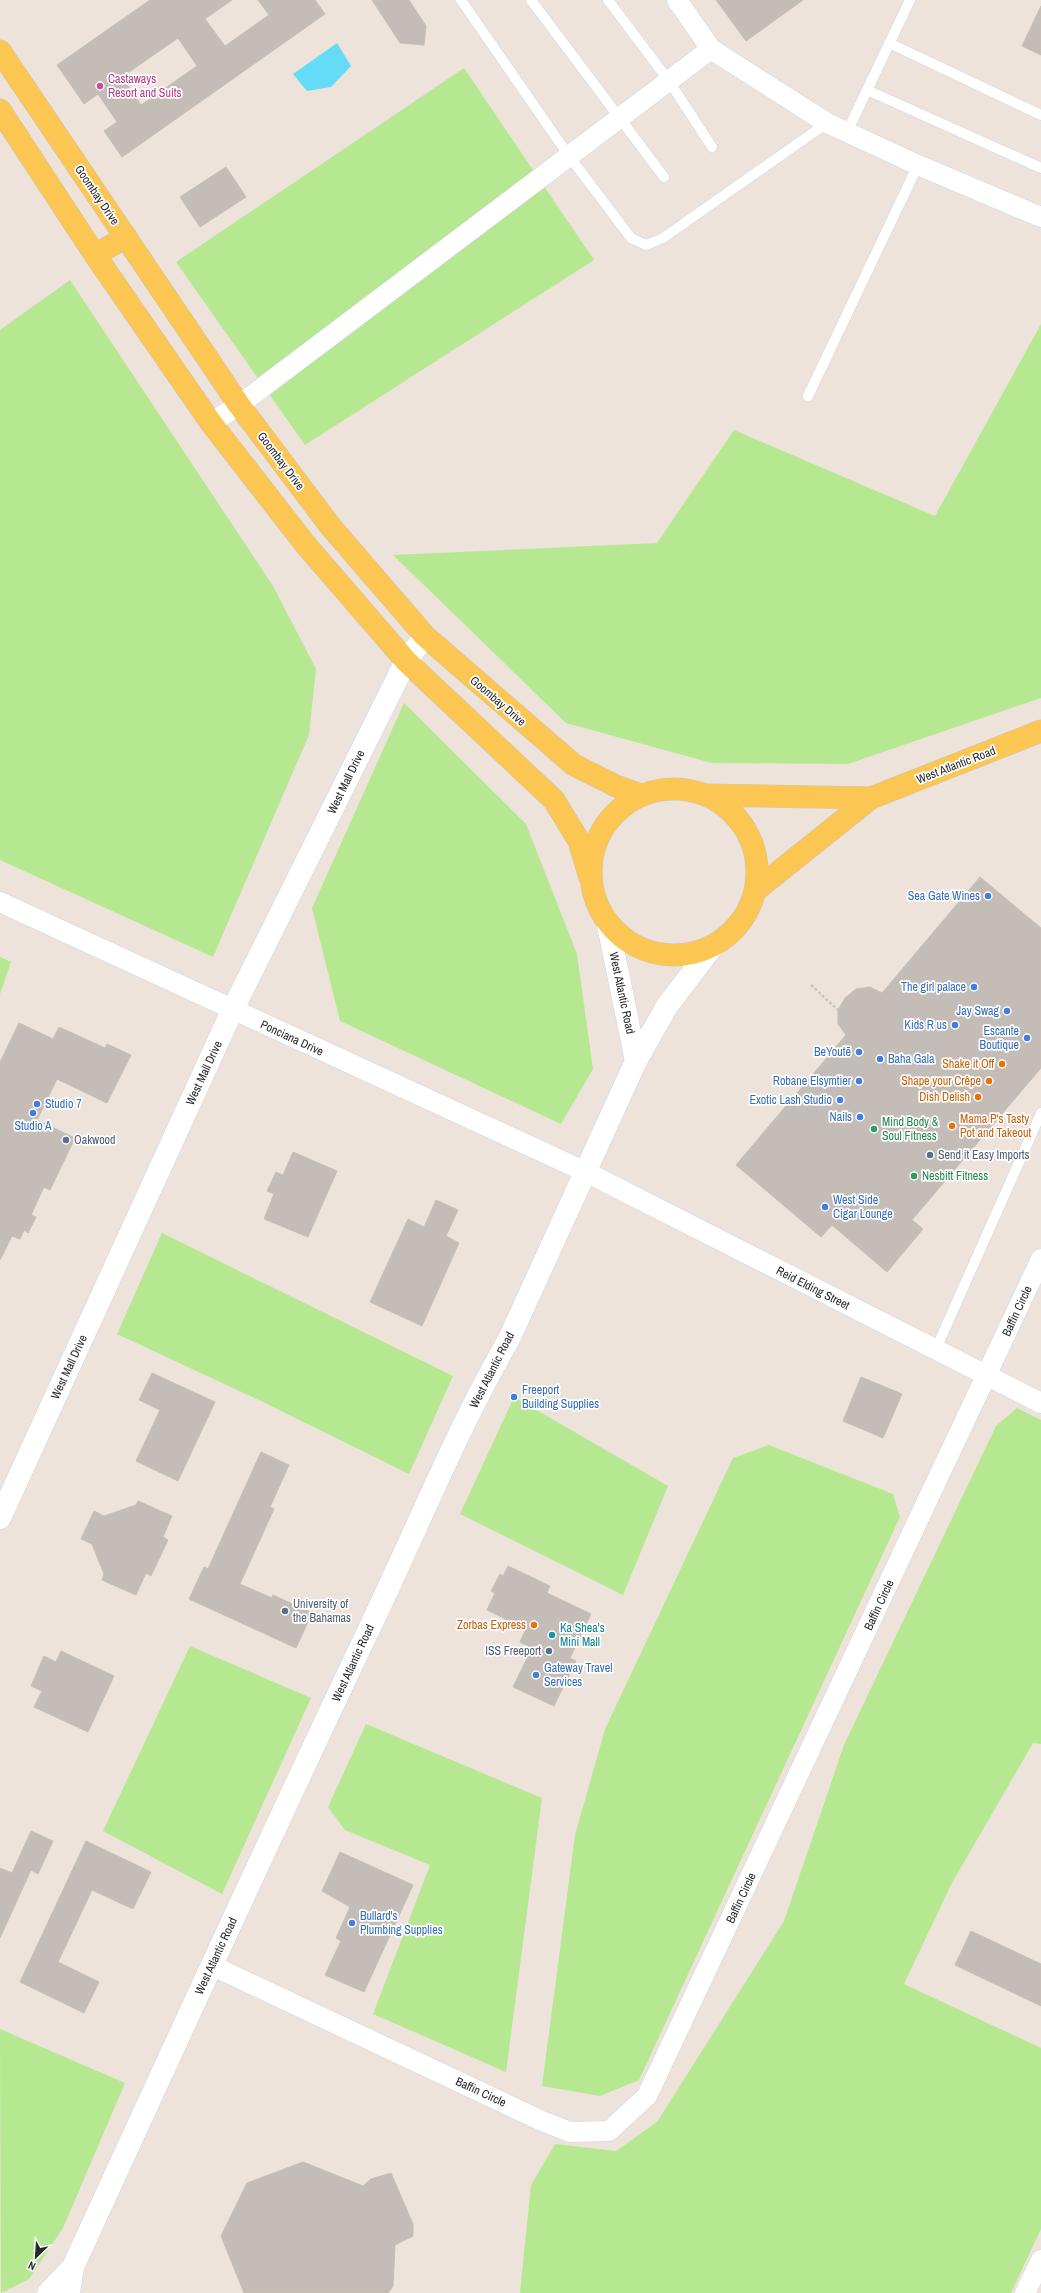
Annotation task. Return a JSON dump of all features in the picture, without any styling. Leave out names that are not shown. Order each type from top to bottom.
[{"type":"main road","name":"Goombay Drive","points":[[0,51],[239,405],[331,527],[425,636],[568,761],[616,786],[641,795]]},
{"type":"main road","points":[[0,110],[95,255],[211,422],[304,544],[406,661],[554,800],[579,841],[596,903],[608,925],[632,944],[645,951],[668,956],[690,954],[712,947],[728,937],[750,908],[756,890],[757,862],[748,834],[731,811],[707,795],[685,789],[663,789],[641,795],[619,808],[602,828],[592,852],[590,878]]},
{"type":"main road","points":[[95,255],[126,237]]},
{"type":"main road","name":"West Mall Drive","points":[[0,1518],[232,1010],[406,661],[425,636]]},
{"type":"main road","name":"West Atlantic Road","points":[[756,890],[871,798],[1041,732]]},
{"type":"main road","name":"West Atlantic Road","points":[[707,795],[871,798]]},
{"type":"main road","name":"West Atlantic Road","points":[[608,925],[636,1060]]},
{"type":"main road","name":"West Atlantic Road","points":[[69,2293],[73,2267],[211,1965],[421,1517],[492,1368],[509,1339],[636,1060],[667,1006],[712,947]]},
{"type":"main road","name":"West Atlantic Road","points":[[48,2293],[73,2267]]},
{"type":"street","points":[[677,0],[711,49],[827,123],[918,165],[1041,218]]},
{"type":"street","points":[[211,422],[239,405],[711,49]]},
{"type":"street","name":"Ponciana Drive","points":[[0,902],[586,1172]]},
{"type":"street","name":"Reid Elding Street","points":[[586,1172],[986,1377],[1041,1403]]},
{"type":"street","name":"Baffin Circle","points":[[211,1965],[542,2121],[570,2132],[609,2131],[647,2096],[1041,1259]]},
{"type":"street","points":[[1025,2293],[1041,2260]]},
{"type":"lane","points":[[460,0],[569,156],[631,238],[646,245],[663,238],[827,123]]},
{"type":"lane","points":[[608,0],[669,81],[712,147]]},
{"type":"lane","points":[[847,132],[888,43],[910,0]]},
{"type":"lane","points":[[533,1],[664,177]]},
{"type":"lane","points":[[888,43],[1041,114]]},
{"type":"lane","points":[[867,90],[1041,168]]},
{"type":"lane","points":[[808,396],[918,165]]},
{"type":"lane","points":[[935,1351],[1041,1113]]},
{"type":"path","points":[[811,985],[838,1010]]},
{"type":"green space","points":[[464,68],[594,260],[305,445],[176,262]]},
{"type":"green space","points":[[70,280],[273,586],[316,669],[309,735],[213,957],[0,860],[0,330]]},
{"type":"green space","points":[[1041,324],[1041,698],[848,764],[712,763],[566,723],[393,555],[657,543],[734,430],[935,516]]},
{"type":"green space","points":[[404,703],[526,824],[577,954],[593,1069],[561,1124],[340,1021],[312,908]]},
{"type":"green space","points":[[0,957],[11,962],[0,994]]},
{"type":"green space","points":[[162,1233],[453,1376],[409,1474],[265,1403],[117,1334]]},
{"type":"green space","points":[[514,1397],[668,1486],[623,1595],[460,1514]]},
{"type":"green space","points":[[1017,1408],[1041,1420],[1041,1744],[1033,1743],[952,1883],[904,1984],[1041,2048],[1041,2229],[1011,2293],[520,2293],[531,2185],[555,2144],[616,2151],[657,2122],[784,1921],[844,1745],[996,1426]]},
{"type":"green space","points":[[769,1445],[893,1494],[900,1517],[639,2080],[600,2096],[542,2086],[575,1835],[605,1729],[733,1458]]},
{"type":"green space","points":[[190,1646],[311,1698],[222,1894],[103,1831]]},
{"type":"green space","points":[[366,1724],[542,1798],[506,2072],[373,2014],[430,1865],[345,1830],[328,1807]]},
{"type":"green space","points":[[0,2029],[125,2083],[63,2228],[29,2279],[1,2293]]},
{"type":"water","points":[[337,43],[351,66],[331,87],[307,91],[293,74]]},
{"type":"building","name":"Castaways Resort and Suits","points":[[150,0],[232,0],[205,19],[225,46],[269,15],[258,0],[315,0],[325,14],[122,157],[104,131],[117,122],[98,94],[84,104],[57,65]],"holes":[[[178,38],[197,66],[141,105],[122,77]]]},
{"type":"building","points":[[372,0],[409,0],[426,26],[424,45],[400,43]]},
{"type":"building","points":[[716,0],[803,0],[746,41]]},
{"type":"building","points":[[1041,6],[1041,55],[1022,46]]},
{"type":"building","points":[[226,167],[246,197],[200,227],[180,197]]},
{"type":"building","points":[[980,877],[1041,928],[1041,1068],[912,1220],[923,1229],[887,1272],[832,1225],[821,1237],[736,1165],[846,1035],[838,1024],[838,1010],[845,998],[856,989],[870,987],[882,993]]},
{"type":"building","points":[[19,1023],[53,1039],[59,1027],[105,1048],[107,1044],[131,1055],[107,1103],[57,1079],[37,1120],[75,1138],[50,1190],[44,1187],[31,1215],[36,1217],[28,1233],[24,1230],[20,1239],[12,1236],[0,1260],[0,1062]]},
{"type":"building","points":[[293,1152],[337,1171],[308,1237],[264,1219],[274,1194],[267,1191],[276,1172],[283,1175]]},
{"type":"building","points":[[436,1200],[458,1210],[446,1236],[459,1243],[422,1326],[370,1302],[408,1219],[424,1227]]},
{"type":"building","points":[[152,1373],[215,1402],[178,1481],[136,1461],[160,1410],[139,1400]]},
{"type":"building","points":[[861,1377],[902,1394],[883,1438],[843,1421]]},
{"type":"building","points":[[261,1452],[289,1465],[270,1507],[274,1509],[240,1584],[272,1598],[273,1595],[312,1613],[296,1648],[189,1599],[204,1567],[208,1569]]},
{"type":"building","points":[[138,1501],[172,1516],[163,1537],[168,1540],[151,1576],[146,1573],[136,1595],[102,1580],[104,1574],[92,1544],[81,1539],[94,1511],[104,1516],[136,1505]]},
{"type":"building","name":"Ka Shea's Mini Mall","points":[[508,1566],[550,1586],[547,1593],[591,1614],[570,1658],[576,1661],[554,1706],[513,1687],[532,1648],[520,1642],[526,1629],[487,1610],[495,1593],[491,1591],[500,1574],[503,1576]]},
{"type":"building","points":[[61,1651],[114,1676],[88,1732],[34,1707],[42,1691],[31,1686],[44,1656],[56,1662]]},
{"type":"building","points":[[31,1831],[53,1841],[38,1874],[31,1870],[0,1938],[0,1868],[12,1873]]},
{"type":"building","points":[[86,1841],[151,1872],[133,1909],[92,1890],[58,1962],[99,1982],[84,2013],[20,1982]]},
{"type":"building","points":[[340,1852],[413,1885],[364,1992],[325,1975],[341,1941],[336,1938],[350,1907],[322,1891]]},
{"type":"building","points":[[971,1931],[1041,1964],[1041,2006],[955,1965]]},
{"type":"building","points":[[303,2162],[363,2186],[371,2179],[391,2173],[413,2224],[413,2236],[395,2245],[393,2286],[388,2293],[244,2293],[221,2236],[247,2183]]},
{"type":"place","name":"Castaways Resort and Suits","points":[[100,86]]},
{"type":"place","name":"Sea Gate Wines","points":[[988,896]]},
{"type":"place","name":"The girl palace","points":[[974,987]]},
{"type":"place","name":"Jay Swag","points":[[1007,1011]]},
{"type":"place","name":"Kids R us","points":[[955,1025]]},
{"type":"place","name":"Escante Boutique","points":[[1027,1038]]},
{"type":"place","name":"BeYoutē","points":[[859,1052]]},
{"type":"place","name":"Baha Gala","points":[[880,1059]]},
{"type":"place","name":"Shake it Off","points":[[1002,1064]]},
{"type":"place","name":"Robane Elsymtier","points":[[859,1081]]},
{"type":"place","name":"Shape your Crêpe","points":[[989,1081]]},
{"type":"place","name":"Dish Delish","points":[[978,1097]]},
{"type":"place","name":"Exotic Lash Studio","points":[[840,1100]]},
{"type":"place","name":"Studio 7","points":[[37,1104]]},
{"type":"place","name":"Studio A","points":[[33,1113]]},
{"type":"place","name":"Nails","points":[[860,1117]]},
{"type":"place","name":"Mama P's Tasty Pot and Takeout","points":[[952,1126]]},
{"type":"place","name":"Mind Body & Soul Fitness","points":[[874,1129]]},
{"type":"place","name":"Oakwood","points":[[66,1140]]},
{"type":"place","name":"Send it Easy Imports","points":[[930,1155]]},
{"type":"place","name":"Nesbitt Fitness","points":[[914,1176]]},
{"type":"place","name":"West Side Cigar Lounge","points":[[825,1207]]},
{"type":"place","name":"Freeport Building Supplies","points":[[514,1397]]},
{"type":"place","name":"University of the Bahamas","points":[[285,1611]]},
{"type":"place","name":"Zorbas Express","points":[[534,1625]]},
{"type":"place","name":"Ka Shea's Mini Mall","points":[[552,1635]]},
{"type":"place","name":"ISS Freeport","points":[[549,1651]]},
{"type":"place","name":"Gateway Travel Services","points":[[536,1675]]},
{"type":"place","name":"Bullard's Plumbing Supplies","points":[[352,1923]]}]
